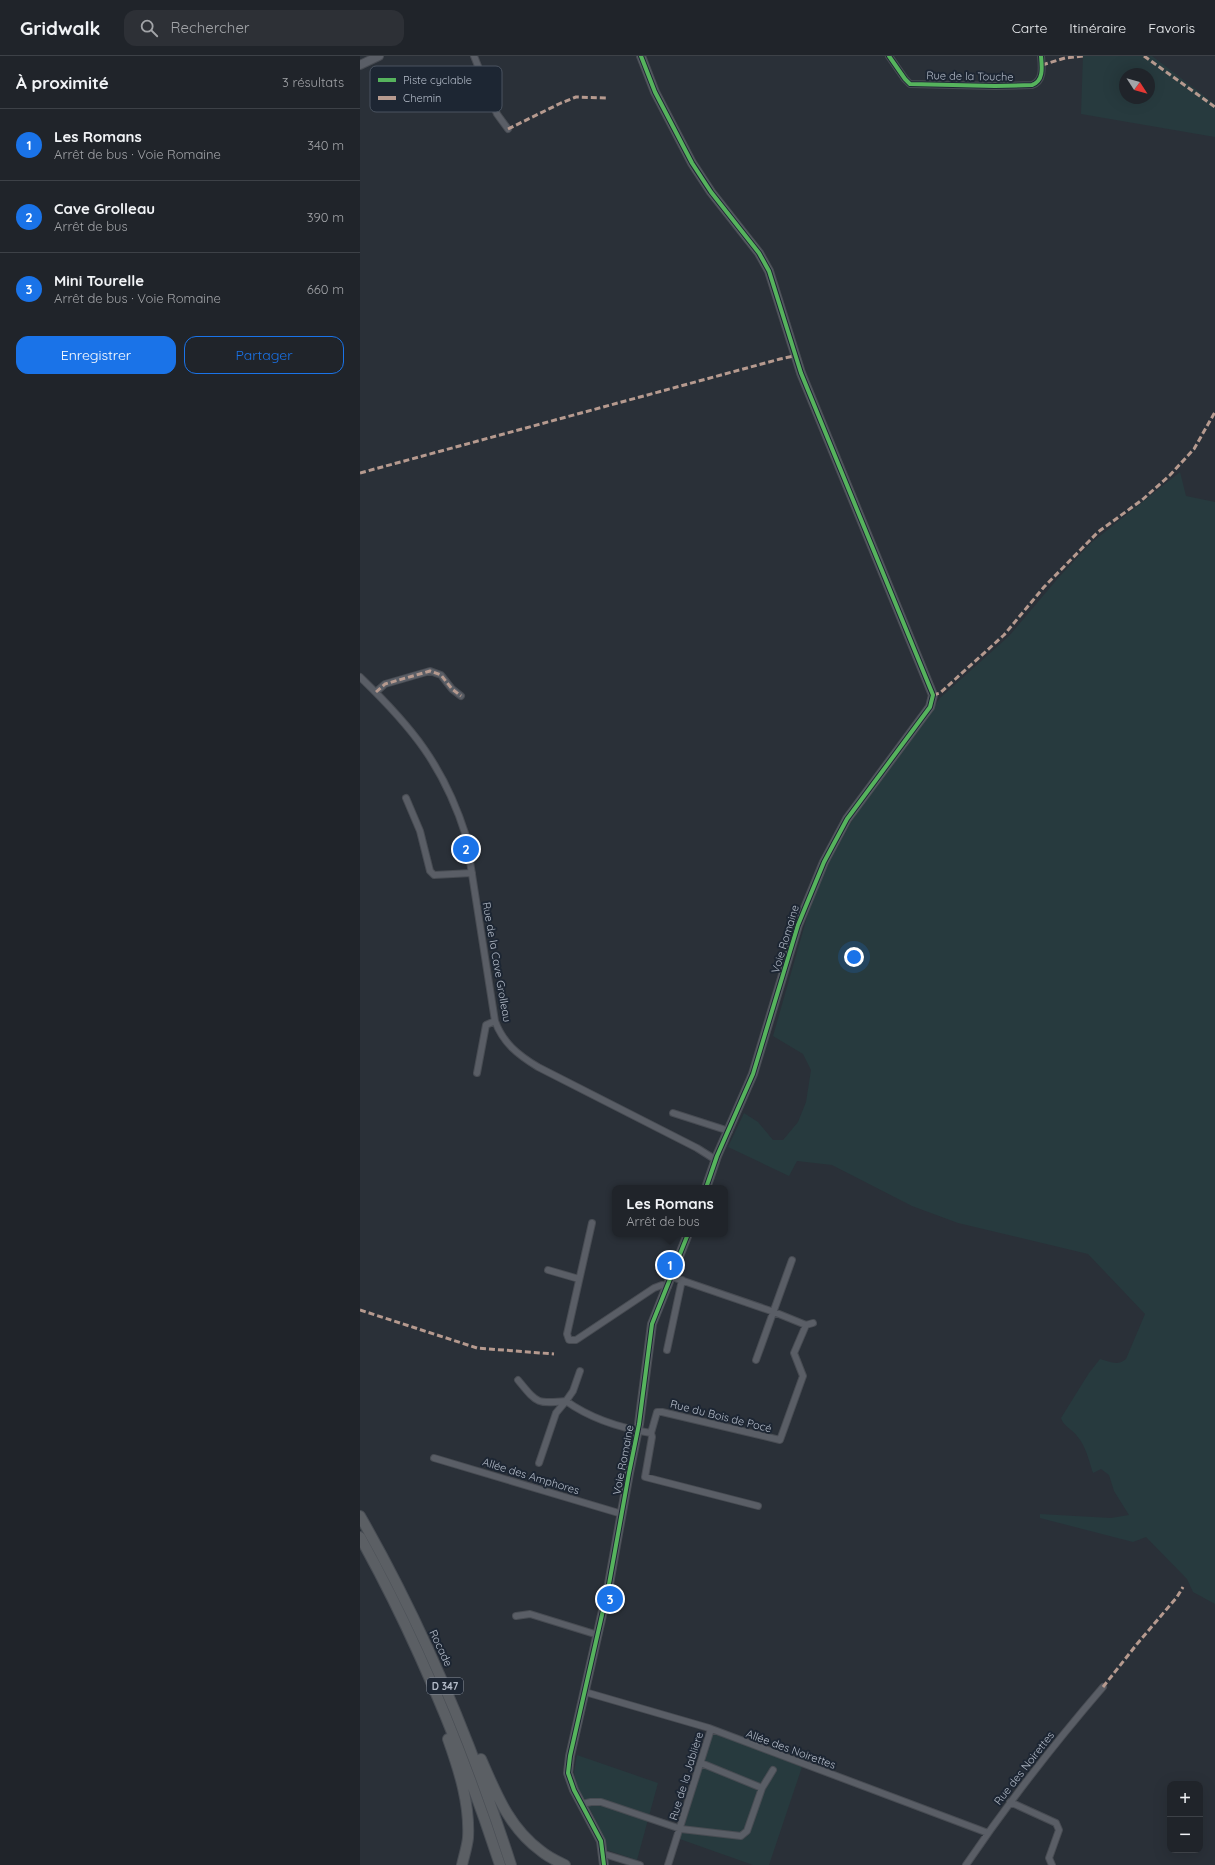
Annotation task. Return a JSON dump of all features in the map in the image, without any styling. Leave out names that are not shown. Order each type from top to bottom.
[{"type":"highway","name":"Rocade","points":[[360,1516],[410,1610],[455,1709],[511,1865]]},
{"type":"highway","name":"D 347","points":[[360,1537],[414,1643],[447,1719],[473,1785],[500,1865]]},
{"type":"highway","points":[[455,1709],[464,1720],[498,1799],[511,1821],[525,1838],[541,1852],[565,1865]]},
{"type":"highway","points":[[447,1719],[446,1732],[460,1776],[467,1809],[468,1838],[462,1865]]},
{"type":"street","points":[[360,65],[379,56]]},
{"type":"street","points":[[474,56],[478,66]]},
{"type":"street","name":"Voie Romaine","points":[[641,56],[665,113],[704,182],[759,253],[769,271],[798,367],[933,695],[930,707],[840,830],[824,862],[798,925],[753,1074],[716,1160],[707,1185]]},
{"type":"street","name":"Rue de la Touche","points":[[889,56],[904,79],[910,84],[995,86],[1032,85],[1036,83],[1042,72],[1041,56]]},
{"type":"street","points":[[495,112],[508,129]]},
{"type":"street","points":[[376,692],[385,684],[430,671],[441,675],[452,689],[461,696]]},
{"type":"street","name":"Rue de la Cave Grolleau","points":[[360,677],[376,692],[424,746],[447,784],[458,811],[466,836],[478,923],[495,1021],[504,1039],[520,1056],[562,1080],[697,1148],[716,1160]]},
{"type":"street","points":[[406,798],[420,831],[430,871],[434,875],[472,872]]},
{"type":"street","points":[[477,1072],[486,1025],[495,1021]]},
{"type":"street","points":[[673,1113],[729,1131]]},
{"type":"street","points":[[592,1223],[567,1334],[569,1340],[576,1340],[654,1288],[662,1285],[668,1286]]},
{"type":"street","name":"Voie Romaine","points":[[604,1865],[604,1854],[601,1841],[574,1790],[568,1773],[570,1756],[609,1584],[638,1432],[644,1392],[649,1337],[656,1312],[672,1277],[687,1237]]},
{"type":"street","points":[[756,1360],[792,1260]]},
{"type":"street","points":[[548,1270],[579,1279]]},
{"type":"street","points":[[672,1277],[774,1312],[806,1325],[812,1322]]},
{"type":"street","points":[[667,1350],[682,1280]]},
{"type":"street","name":"Rue du Bois de Pocé","points":[[651,1434],[657,1412],[662,1412],[780,1440],[803,1376],[794,1353],[806,1325]]},
{"type":"street","points":[[539,1463],[556,1413],[573,1392],[580,1371]]},
{"type":"street","points":[[518,1380],[534,1399],[543,1403],[566,1401],[583,1413],[638,1432],[651,1434],[652,1437],[645,1477],[758,1506]]},
{"type":"street","name":"Allée des Amphores","points":[[434,1458],[622,1514]]},
{"type":"street","points":[[516,1616],[530,1614],[598,1635]]},
{"type":"street","name":"Rue des Noirettes","points":[[966,1865],[1010,1802],[1103,1687]]},
{"type":"street","name":"Allée des Noirettes","points":[[585,1692],[711,1729],[988,1833]]},
{"type":"street","name":"Rue de la Jablière","points":[[668,1865],[681,1829],[711,1729]]},
{"type":"street","points":[[701,1763],[762,1788]]},
{"type":"street","points":[[582,1804],[601,1802],[681,1829],[741,1836],[748,1831],[762,1788],[772,1770]]},
{"type":"street","points":[[1010,1802],[1056,1822],[1059,1830],[1049,1858],[1052,1865]]},
{"type":"street","points":[[604,1854],[640,1865]]},
{"type":"green space","points":[[1083,56],[1152,56],[1215,104],[1215,137],[1081,114]]},
{"type":"green space","points":[[1180,472],[1186,496],[1215,502],[1215,1604],[1193,1592],[1187,1579],[1146,1537],[1133,1542],[1040,1518],[1040,1514],[1111,1518],[1129,1515],[1114,1491],[1109,1475],[1101,1469],[1093,1473],[1083,1444],[1064,1424],[1061,1418],[1089,1373],[1100,1359],[1117,1363],[1126,1359],[1145,1314],[1088,1254],[958,1223],[912,1206],[832,1165],[797,1161],[789,1176],[728,1147],[744,1113],[758,1122],[773,1140],[783,1140],[798,1122],[806,1102],[811,1070],[803,1054],[773,1036],[807,917],[823,872],[857,812],[940,698],[1009,636],[1059,577],[1091,543]]},
{"type":"green space","points":[[708,1730],[802,1767],[769,1865],[753,1865],[674,1837]]},
{"type":"green space","points":[[577,1755],[658,1783],[637,1860],[607,1850],[591,1811],[577,1791],[574,1772]]},
{"type":"marked path","points":[[1042,65],[1065,58],[1083,56]]},
{"type":"marked path","points":[[1144,56],[1215,107]]},
{"type":"marked path","points":[[508,129],[576,97],[607,98]]},
{"type":"marked path","points":[[360,473],[794,356]]},
{"type":"marked path","points":[[933,695],[940,693],[1004,635],[1044,587],[1098,532],[1142,500],[1170,475],[1194,449],[1215,412]]},
{"type":"marked path","points":[[376,692],[385,684],[430,671],[441,675],[452,689],[461,696]]},
{"type":"marked path","points":[[360,1310],[477,1348],[554,1354]]},
{"type":"marked path","points":[[1103,1687],[1177,1597],[1183,1587]]},
{"type":"cycle path","points":[[641,56],[655,92],[692,163],[711,192],[759,253],[769,271],[801,373],[933,695],[930,707],[847,819],[824,862],[798,925],[753,1074],[717,1156],[707,1185]]},
{"type":"cycle path","points":[[889,56],[910,84],[995,86],[1032,85],[1036,83],[1039,80],[1041,73],[1041,56]]},
{"type":"cycle path","points":[[604,1865],[601,1841],[574,1790],[568,1773],[570,1756],[609,1584],[639,1424],[652,1324],[687,1237]]},
{"type":"place","name":"Cave Grolleau","points":[[466,849]]},
{"type":"place","name":"Les Romans","points":[[670,1265]]},
{"type":"place","name":"Mini Tourelle","points":[[610,1599]]}]
